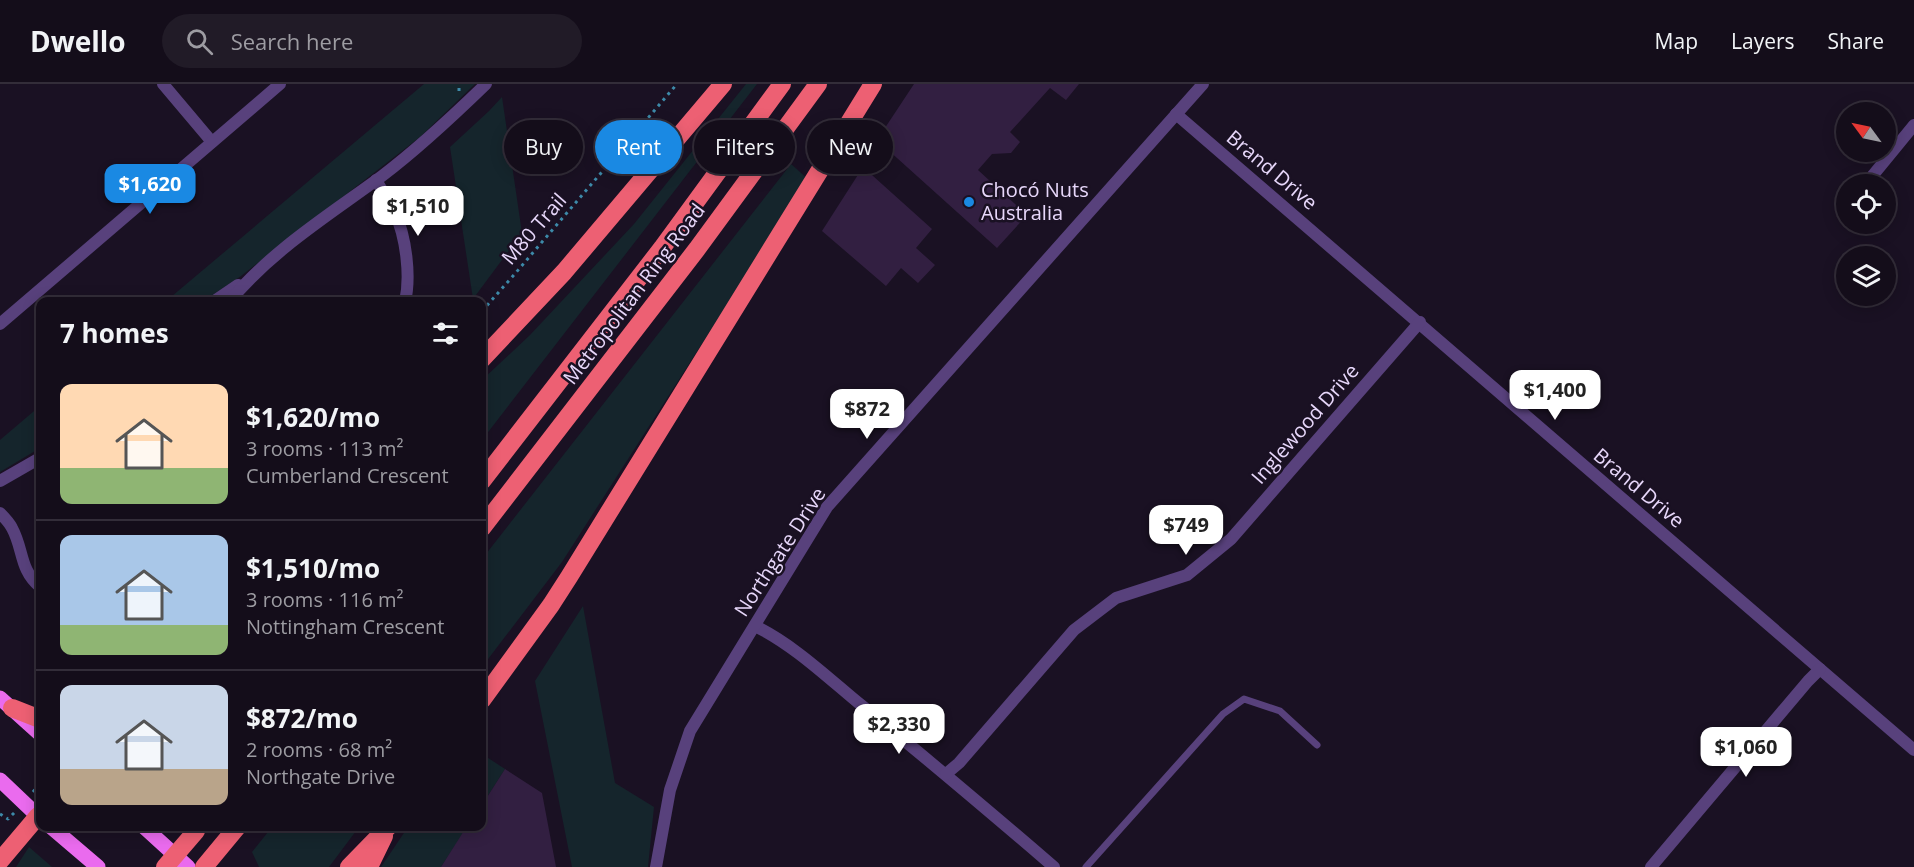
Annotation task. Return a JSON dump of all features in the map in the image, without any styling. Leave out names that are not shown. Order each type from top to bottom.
[{"type":"highway","points":[[486,354],[564,272],[723,84]]},
{"type":"highway","name":"Metropolitan Ring Road","points":[[486,476],[662,248],[782,84]]},
{"type":"highway","name":"Metropolitan Ring Road","points":[[486,523],[690,259],[818,84]]},
{"type":"highway","points":[[486,694],[557,596],[873,84]]},
{"type":"highway","points":[[6,703],[36,717]]},
{"type":"highway","points":[[0,861],[36,824]]},
{"type":"highway","points":[[165,867],[196,831]]},
{"type":"highway","points":[[204,867],[234,831]]},
{"type":"highway","points":[[349,867],[384,831]]},
{"type":"highway","points":[[369,867],[387,831]]},
{"type":"main road","points":[[6,703],[36,730]]},
{"type":"main road","points":[[0,780],[36,813]]},
{"type":"main road","points":[[57,831],[98,867]]},
{"type":"main road","points":[[148,831],[188,867]]},
{"type":"street","points":[[163,84],[212,142]]},
{"type":"street","points":[[0,324],[280,84]]},
{"type":"street","points":[[234,297],[254,275],[296,238],[376,180],[435,133],[486,84]]},
{"type":"street","name":"Northgate Drive","points":[[656,867],[670,790],[690,731],[827,507],[1203,84]]},
{"type":"street","name":"Brand Drive","points":[[1176,114],[1914,750]]},
{"type":"street","points":[[1874,174],[1914,127]]},
{"type":"street","points":[[376,180],[395,213],[405,245],[408,288],[406,297]]},
{"type":"street","points":[[221,297],[254,275]]},
{"type":"street","name":"Inglewood Drive","points":[[946,774],[959,763],[1074,630],[1116,598],[1187,575],[1230,539],[1420,322]]},
{"type":"street","points":[[0,481],[36,460]]},
{"type":"street","points":[[0,513],[12,526],[23,564],[29,577],[36,583]]},
{"type":"street","points":[[755,626],[772,634],[804,658],[946,774],[1054,867]]},
{"type":"street","points":[[1651,867],[1820,669]]},
{"type":"lane","points":[[1086,867],[1223,714],[1244,699],[1280,711],[1317,745]]},
{"type":"path","name":"M80 Trail","points":[[486,306],[677,84]]},
{"type":"path","points":[[32,793],[36,788]]},
{"type":"path","points":[[0,814],[8,819],[15,812]]},
{"type":"shaded area","points":[[424,84],[475,84],[420,137],[241,276],[210,297],[171,297]]},
{"type":"shaded area","points":[[746,84],[757,84],[729,120],[717,120]]},
{"type":"shaded area","points":[[502,97],[505,120],[504,174],[513,174],[522,233],[474,297],[473,297],[450,147]]},
{"type":"shaded area","points":[[694,149],[694,166],[486,435],[486,376],[530,335],[634,224],[674,174],[682,174],[682,164]]},
{"type":"shaded area","points":[[795,168],[809,180],[562,562],[486,662],[486,554],[783,174],[795,174]]},
{"type":"shaded area","points":[[36,409],[36,450],[0,472],[0,440]]},
{"type":"shaded area","points":[[583,606],[615,783],[654,807],[648,867],[572,867],[535,681]]},
{"type":"shaded area","points":[[486,757],[505,769],[486,799]]},
{"type":"shaded area","points":[[269,831],[356,831],[329,867],[259,867],[252,852]]},
{"type":"shaded area","points":[[405,831],[464,831],[441,867],[381,867]]},
{"type":"shaded area","points":[[29,847],[52,867],[16,867]]},
{"type":"building","points":[[914,84],[1079,84],[1066,100],[1050,88],[1010,132],[1020,142],[1011,153],[992,154],[978,170],[1027,215],[997,248],[893,154],[893,120],[890,120]]},
{"type":"building","points":[[859,174],[871,174],[932,229],[916,248],[935,265],[918,283],[901,268],[886,286],[822,231]]},
{"type":"building","points":[[505,769],[542,793],[556,867],[441,867],[464,831],[486,831],[486,799]]},
{"type":"place","name":"Chocó Nuts Australia","points":[[969,202]]}]
